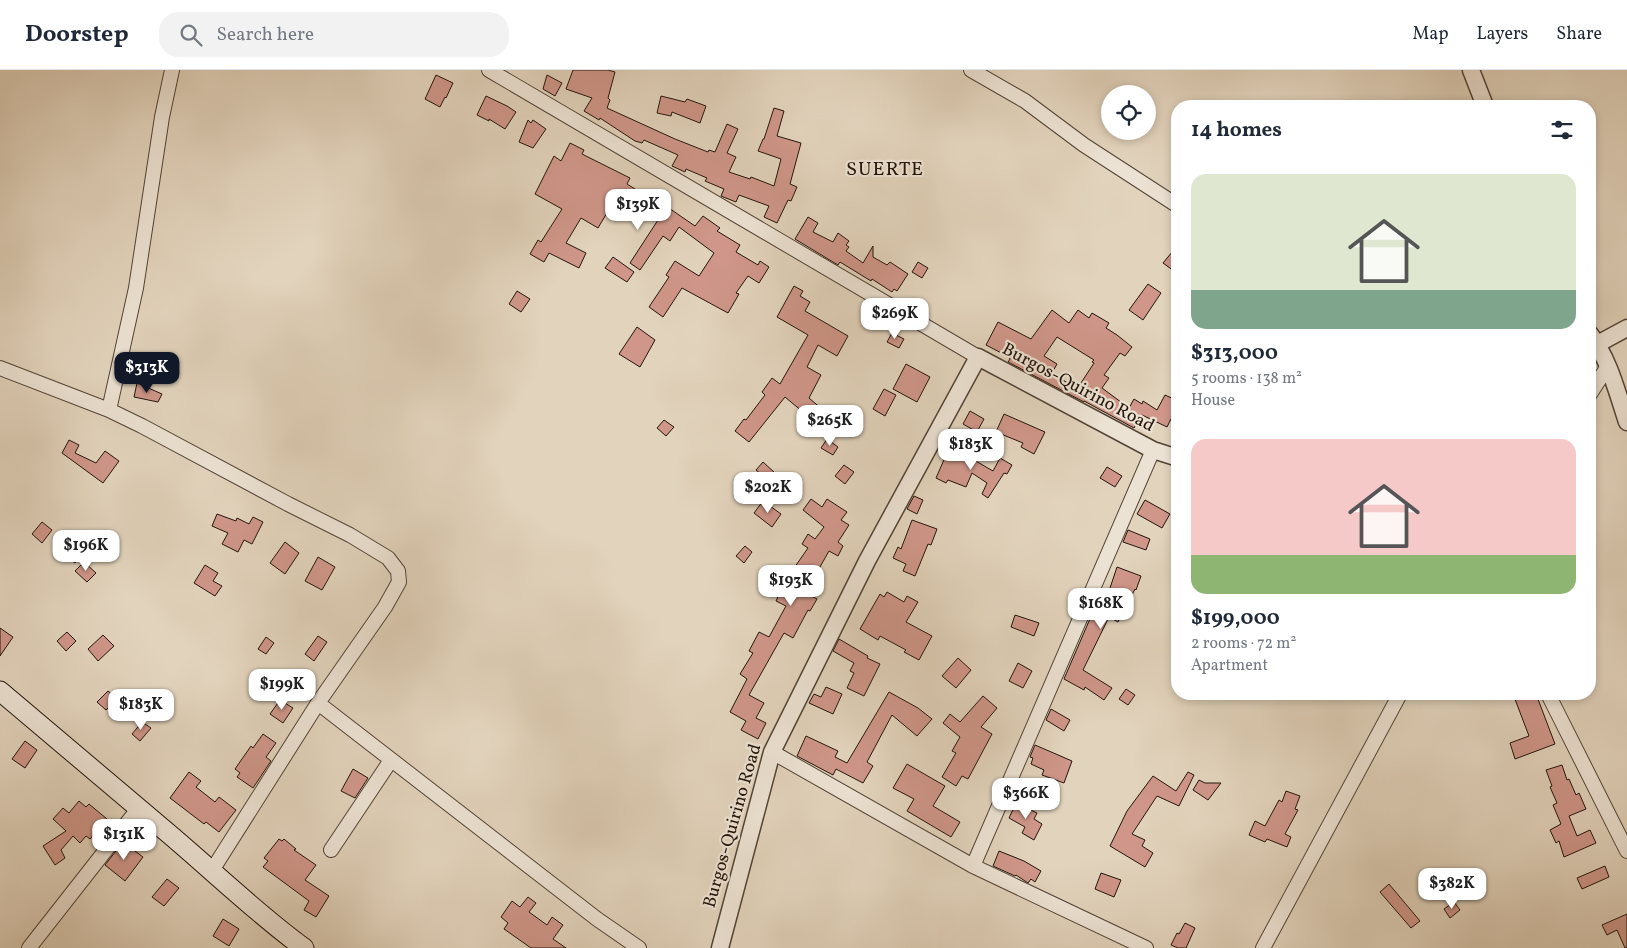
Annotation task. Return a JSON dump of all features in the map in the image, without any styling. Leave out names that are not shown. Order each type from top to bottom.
[{"type":"main road","points":[[0,691],[284,934],[304,948]]},
{"type":"street","points":[[109,410],[136,288],[162,117],[172,70]]},
{"type":"street","points":[[489,70],[978,357]]},
{"type":"street","points":[[971,70],[1025,101],[1084,145],[1171,201]]},
{"type":"street","points":[[1471,70],[1483,100]]},
{"type":"street","points":[[1596,341],[1627,328]]},
{"type":"street","points":[[1596,347],[1608,366],[1627,422]]},
{"type":"street","name":"Burgos-Quirino Road","points":[[720,948],[772,752],[867,560],[978,357],[1153,450],[1171,456]]},
{"type":"street","points":[[1596,385],[1608,366]]},
{"type":"street","points":[[0,368],[109,410],[142,426],[350,535],[388,558],[398,571],[398,582],[385,607],[318,703],[211,872]]},
{"type":"street","points":[[973,866],[1153,450]]},
{"type":"street","points":[[1263,948],[1397,700]]},
{"type":"street","points":[[1551,700],[1627,851]]},
{"type":"street","points":[[318,703],[597,919],[639,948]]},
{"type":"street","points":[[772,752],[973,866],[1146,948]]},
{"type":"street","points":[[332,850],[391,760]]},
{"type":"street","points":[[29,948],[138,809]]},
{"type":"building","points":[[573,70],[608,70],[615,72],[607,108],[708,152],[709,150],[715,152],[727,124],[738,129],[727,153],[736,157],[729,172],[750,179],[751,177],[774,186],[781,159],[758,151],[774,108],[784,111],[777,136],[801,143],[790,184],[797,187],[791,201],[788,200],[777,223],[764,217],[769,206],[739,195],[736,202],[721,196],[724,189],[705,181],[707,178],[686,169],[685,172],[672,166],[678,155],[644,140],[642,143],[635,141],[600,118],[599,120],[584,111],[592,98],[566,89]]},
{"type":"building","points":[[436,75],[453,83],[440,107],[425,99]]},
{"type":"building","points":[[547,75],[562,83],[555,96],[543,89]]},
{"type":"building","points":[[486,96],[516,112],[505,129],[489,119],[489,121],[477,115]]},
{"type":"building","points":[[661,96],[685,102],[687,99],[706,106],[700,123],[672,112],[671,116],[657,113]]},
{"type":"building","points":[[528,120],[531,123],[533,120],[546,129],[533,148],[519,142]]},
{"type":"building","points":[[570,143],[584,150],[582,154],[630,178],[627,184],[662,206],[663,204],[695,226],[703,216],[720,228],[717,231],[740,245],[736,252],[758,265],[760,261],[769,267],[759,283],[748,276],[736,293],[739,294],[728,313],[682,288],[663,317],[649,307],[669,277],[666,275],[675,261],[699,276],[714,253],[679,227],[670,241],[663,236],[640,270],[630,263],[658,220],[620,196],[617,203],[614,201],[598,228],[581,218],[566,243],[586,253],[579,268],[549,253],[544,262],[530,254],[538,240],[541,242],[562,209],[535,194],[554,156],[561,161]]},
{"type":"building","points":[[808,217],[818,223],[813,232],[833,242],[838,233],[849,241],[846,245],[849,247],[846,251],[863,263],[873,246],[873,257],[887,265],[890,262],[908,274],[897,291],[894,289],[892,292],[840,262],[838,265],[795,239]]},
{"type":"building","points":[[1171,253],[1171,269],[1163,263]]},
{"type":"building","points":[[613,257],[634,272],[627,282],[605,268]]},
{"type":"building","points":[[918,262],[928,268],[922,278],[912,272]]},
{"type":"building","points":[[1148,284],[1161,293],[1143,320],[1129,310]]},
{"type":"building","points":[[794,286],[803,291],[800,296],[810,302],[805,311],[848,336],[837,356],[818,345],[807,367],[821,375],[809,398],[830,416],[821,427],[785,397],[749,442],[735,431],[765,395],[762,392],[772,378],[780,384],[808,335],[777,317]]},
{"type":"building","points":[[517,291],[530,299],[521,312],[509,304]]},
{"type":"building","points":[[1052,310],[1069,323],[1078,310],[1089,318],[1092,313],[1109,323],[1106,328],[1132,347],[1125,356],[1120,353],[1104,375],[1109,378],[1102,388],[1129,408],[1134,399],[1142,404],[1143,401],[1157,410],[1165,395],[1171,398],[1171,419],[1167,427],[1142,415],[1134,428],[1008,362],[1009,357],[986,345],[998,322],[1031,339]],"holes":[[[1057,337],[1094,360],[1092,362],[1094,363],[1077,389],[1052,373],[1057,364],[1044,356]]]},
{"type":"building","points":[[637,327],[655,340],[640,367],[619,354]]},
{"type":"building","points":[[892,333],[904,339],[899,348],[887,342]]},
{"type":"building","points":[[906,364],[930,377],[917,402],[893,389]]},
{"type":"building","points":[[137,383],[162,394],[158,402],[134,397]]},
{"type":"building","points":[[884,389],[896,395],[885,416],[873,409]]},
{"type":"building","points":[[970,411],[984,419],[977,432],[963,424]]},
{"type":"building","points":[[1004,414],[1045,432],[1034,454],[1021,447],[1023,443],[996,432]]},
{"type":"building","points":[[664,420],[674,427],[666,436],[657,428]]},
{"type":"building","points":[[827,439],[838,447],[833,455],[821,448]]},
{"type":"building","points":[[69,440],[79,445],[75,453],[96,463],[105,451],[119,461],[103,483],[62,453]]},
{"type":"building","points":[[950,446],[993,471],[1000,458],[1012,465],[1007,474],[1004,473],[988,498],[982,494],[987,483],[972,473],[966,487],[948,480],[946,483],[936,478]]},
{"type":"building","points":[[763,462],[775,473],[769,481],[756,470]]},
{"type":"building","points":[[844,465],[854,472],[845,484],[835,476]]},
{"type":"building","points":[[1107,467],[1122,476],[1115,487],[1100,478]]},
{"type":"building","points":[[914,496],[923,500],[917,514],[907,509]]},
{"type":"building","points":[[811,499],[822,507],[827,499],[847,512],[841,520],[849,525],[838,542],[843,546],[838,556],[829,551],[806,593],[817,599],[810,611],[808,610],[793,638],[784,633],[749,695],[764,703],[756,718],[766,723],[758,739],[741,730],[746,721],[730,712],[747,679],[740,674],[753,653],[749,651],[759,632],[769,637],[786,606],[776,601],[785,581],[808,548],[802,544],[808,534],[815,539],[824,527],[803,510]]},
{"type":"building","points":[[1145,500],[1170,514],[1162,528],[1137,514]]},
{"type":"building","points":[[763,501],[781,514],[772,527],[754,513]]},
{"type":"building","points":[[217,514],[236,521],[237,518],[249,524],[253,517],[263,522],[252,544],[244,540],[238,552],[222,544],[228,533],[212,526]]},
{"type":"building","points":[[912,520],[937,529],[931,545],[928,544],[915,576],[903,571],[906,564],[893,558],[898,547],[901,549]]},
{"type":"building","points":[[42,522],[52,530],[42,543],[32,534]]},
{"type":"building","points":[[1128,530],[1150,539],[1146,550],[1123,542]]},
{"type":"building","points":[[70,539],[85,550],[75,563],[61,552]]},
{"type":"building","points":[[285,542],[299,553],[285,574],[270,563]]},
{"type":"building","points":[[745,546],[752,552],[744,563],[736,556]]},
{"type":"building","points":[[318,557],[335,567],[322,590],[305,581]]},
{"type":"building","points":[[84,562],[96,573],[87,582],[75,571]]},
{"type":"building","points":[[205,565],[218,573],[213,581],[222,586],[215,596],[194,583]]},
{"type":"building","points":[[1117,567],[1141,576],[1136,590],[1118,622],[1109,617],[1083,670],[1112,688],[1104,700],[1085,687],[1084,690],[1064,679],[1102,591],[1108,594]]},
{"type":"building","points":[[887,592],[904,602],[907,596],[918,602],[906,622],[932,636],[919,660],[904,652],[906,650],[880,636],[878,640],[860,629],[880,594],[884,597]]},
{"type":"building","points":[[1015,615],[1039,623],[1034,636],[1011,627]]},
{"type":"building","points":[[0,628],[13,637],[0,656]]},
{"type":"building","points":[[67,632],[76,641],[66,651],[57,641]]},
{"type":"building","points":[[103,635],[114,646],[98,661],[88,649]]},
{"type":"building","points":[[318,636],[327,642],[314,661],[305,654]]},
{"type":"building","points":[[266,637],[274,643],[266,654],[258,649]]},
{"type":"building","points":[[839,639],[868,656],[867,658],[880,664],[864,696],[847,688],[854,673],[850,671],[854,663],[833,651]]},
{"type":"building","points":[[958,658],[971,670],[956,688],[942,676]]},
{"type":"building","points":[[1018,663],[1032,671],[1023,688],[1009,681]]},
{"type":"building","points":[[826,687],[842,694],[833,714],[809,703],[814,694],[821,697]]},
{"type":"building","points":[[1126,689],[1135,695],[1128,705],[1119,699]]},
{"type":"building","points":[[108,691],[117,699],[106,710],[97,702]]},
{"type":"building","points":[[889,692],[918,708],[932,719],[917,736],[892,715],[867,762],[873,766],[863,783],[836,769],[833,775],[797,756],[806,736],[838,751],[835,757],[847,763]]},
{"type":"building","points":[[126,695],[137,706],[125,717],[115,706]]},
{"type":"building","points":[[983,696],[997,708],[981,727],[992,734],[968,779],[962,776],[956,786],[942,777],[956,753],[952,751],[960,737],[943,723],[950,714],[960,722]]},
{"type":"building","points":[[280,700],[293,708],[283,723],[270,714]]},
{"type":"building","points":[[1515,700],[1538,700],[1555,744],[1515,759],[1510,743],[1529,736]]},
{"type":"building","points":[[1051,709],[1070,720],[1064,731],[1046,720]]},
{"type":"building","points":[[142,722],[151,728],[140,741],[132,734]]},
{"type":"building","points":[[263,734],[276,743],[266,757],[271,761],[253,788],[237,777],[240,773],[235,769],[251,746],[253,748]]},
{"type":"building","points":[[25,741],[37,750],[25,768],[12,759]]},
{"type":"building","points":[[1035,745],[1072,761],[1064,783],[1042,775],[1044,770],[1031,764],[1033,758],[1030,757]]},
{"type":"building","points":[[907,764],[945,786],[933,806],[960,822],[951,837],[907,811],[914,799],[893,788]]},
{"type":"building","points":[[1562,765],[1567,780],[1569,779],[1576,795],[1579,793],[1586,809],[1569,816],[1577,836],[1590,830],[1596,843],[1564,857],[1559,841],[1556,843],[1550,830],[1561,824],[1553,805],[1557,803],[1550,787],[1552,786],[1546,770]]},
{"type":"building","points":[[353,769],[368,778],[355,798],[341,791]]},
{"type":"building","points":[[189,772],[201,781],[196,787],[215,802],[219,797],[236,810],[219,832],[206,822],[204,824],[170,798]]},
{"type":"building","points":[[1188,772],[1194,775],[1179,806],[1157,796],[1132,834],[1145,840],[1142,846],[1153,853],[1145,867],[1110,846],[1127,811],[1153,776],[1176,791]]},
{"type":"building","points":[[1199,780],[1205,783],[1221,783],[1208,800],[1193,790]]},
{"type":"building","points":[[1019,781],[1030,786],[1025,797],[1014,792]]},
{"type":"building","points":[[1286,791],[1300,796],[1295,809],[1298,810],[1285,834],[1291,837],[1287,847],[1267,839],[1265,842],[1249,835],[1255,821],[1265,826],[1279,800],[1282,802]]},
{"type":"building","points":[[79,801],[86,807],[89,804],[107,819],[90,839],[86,836],[80,843],[73,836],[61,850],[65,858],[55,865],[43,846],[66,831],[53,819],[63,808],[69,813]]},
{"type":"building","points":[[1016,803],[1037,813],[1034,819],[1042,824],[1034,840],[1022,833],[1025,827],[1009,818]]},
{"type":"building","points":[[279,839],[282,841],[284,839],[296,849],[294,850],[316,865],[305,880],[329,896],[316,917],[304,910],[309,901],[263,867],[268,861],[264,858]]},
{"type":"building","points":[[123,842],[143,857],[125,881],[105,865]]},
{"type":"building","points":[[999,851],[1024,861],[1041,871],[1035,882],[1031,879],[1028,883],[1016,875],[993,866]]},
{"type":"building","points":[[1605,866],[1609,877],[1582,889],[1577,878]]},
{"type":"building","points":[[1101,873],[1121,880],[1114,897],[1095,889]]},
{"type":"building","points":[[167,879],[179,888],[164,906],[152,897]]},
{"type":"building","points":[[1389,884],[1420,921],[1411,928],[1380,892]]},
{"type":"building","points":[[528,897],[536,903],[529,912],[547,925],[552,917],[563,925],[553,939],[566,948],[531,948],[504,929],[508,923],[501,917],[512,901],[520,907]]},
{"type":"building","points":[[1454,902],[1460,910],[1450,918],[1444,909]]},
{"type":"building","points":[[1627,914],[1627,948],[1625,948],[1617,930],[1607,935],[1602,925]]},
{"type":"building","points":[[223,919],[239,929],[229,946],[213,936]]},
{"type":"building","points":[[1185,923],[1195,928],[1186,948],[1178,948],[1171,945],[1177,933],[1179,934]]},
{"type":"district","name":"SUERTE","points":[[885,170]]}]
